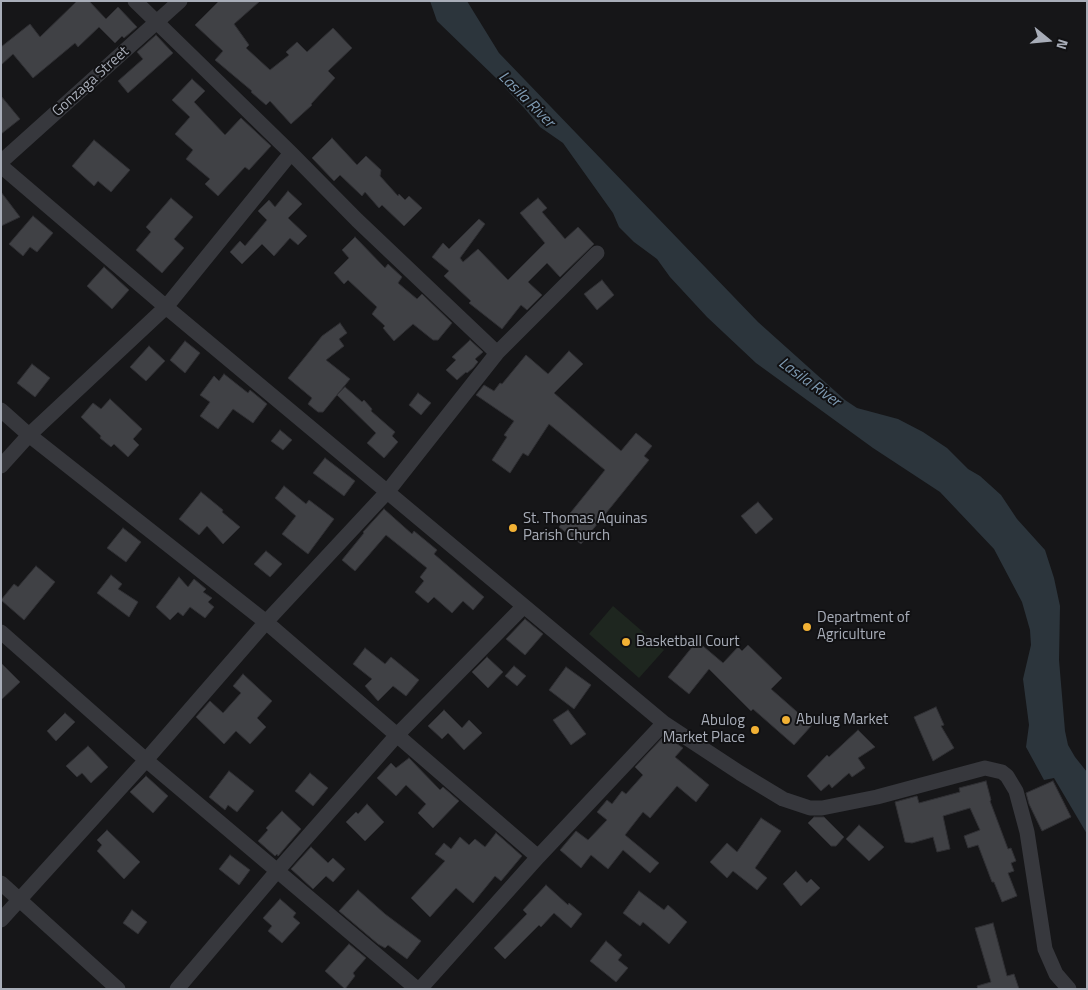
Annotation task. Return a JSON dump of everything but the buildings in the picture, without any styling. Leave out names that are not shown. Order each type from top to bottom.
[{"type":"street","points":[[135,1],[156,24],[292,153],[357,220],[497,353]]},
{"type":"street","name":"Gonzaga Street","points":[[1,162],[180,1]]},
{"type":"street","points":[[1,466],[29,435],[166,307],[292,153]]},
{"type":"street","points":[[1,166],[166,307],[664,723],[740,773],[784,799],[810,808],[822,808],[877,797],[985,768],[1002,772],[1008,776],[1016,791],[1027,832],[1045,949],[1049,962],[1056,974],[1069,989]]},
{"type":"street","points":[[1,920],[146,760],[266,622],[388,491],[497,353],[596,253]]},
{"type":"street","points":[[1,410],[29,435],[266,622],[538,857]]},
{"type":"street","points":[[177,989],[278,870],[397,735],[524,606]]},
{"type":"street","points":[[1,632],[146,760],[418,989],[538,857],[664,723]]},
{"type":"street","points":[[1,883],[118,989]]},
{"type":"shaded area","name":"Basketball Court","points":[[613,606],[664,650],[639,678],[589,634]]},
{"type":"water","name":"Lasila River","points":[[430,1],[467,1],[499,53],[758,322],[845,400],[857,408],[898,419],[923,432],[947,448],[968,469],[980,476],[1001,495],[1017,519],[1045,550],[1060,606],[1059,660],[1065,731],[1068,745],[1087,772],[1087,834],[1054,778],[1044,780],[1026,747],[1029,725],[1023,679],[1031,645],[1030,630],[1022,602],[994,549],[940,492],[873,448],[756,363],[707,317],[670,277],[657,259],[634,242],[619,227],[613,213],[563,143],[540,127],[496,78],[437,21]]},
{"type":"place","name":"St. Thomas Aquinas Parish Church","points":[[513,528]]},
{"type":"place","name":"Department of Agriculture","points":[[807,627]]},
{"type":"place","name":"Basketball Court","points":[[626,642]]},
{"type":"place","name":"Abulug Market","points":[[786,720]]},
{"type":"place","name":"Abulog Market Place","points":[[755,730]]}]
